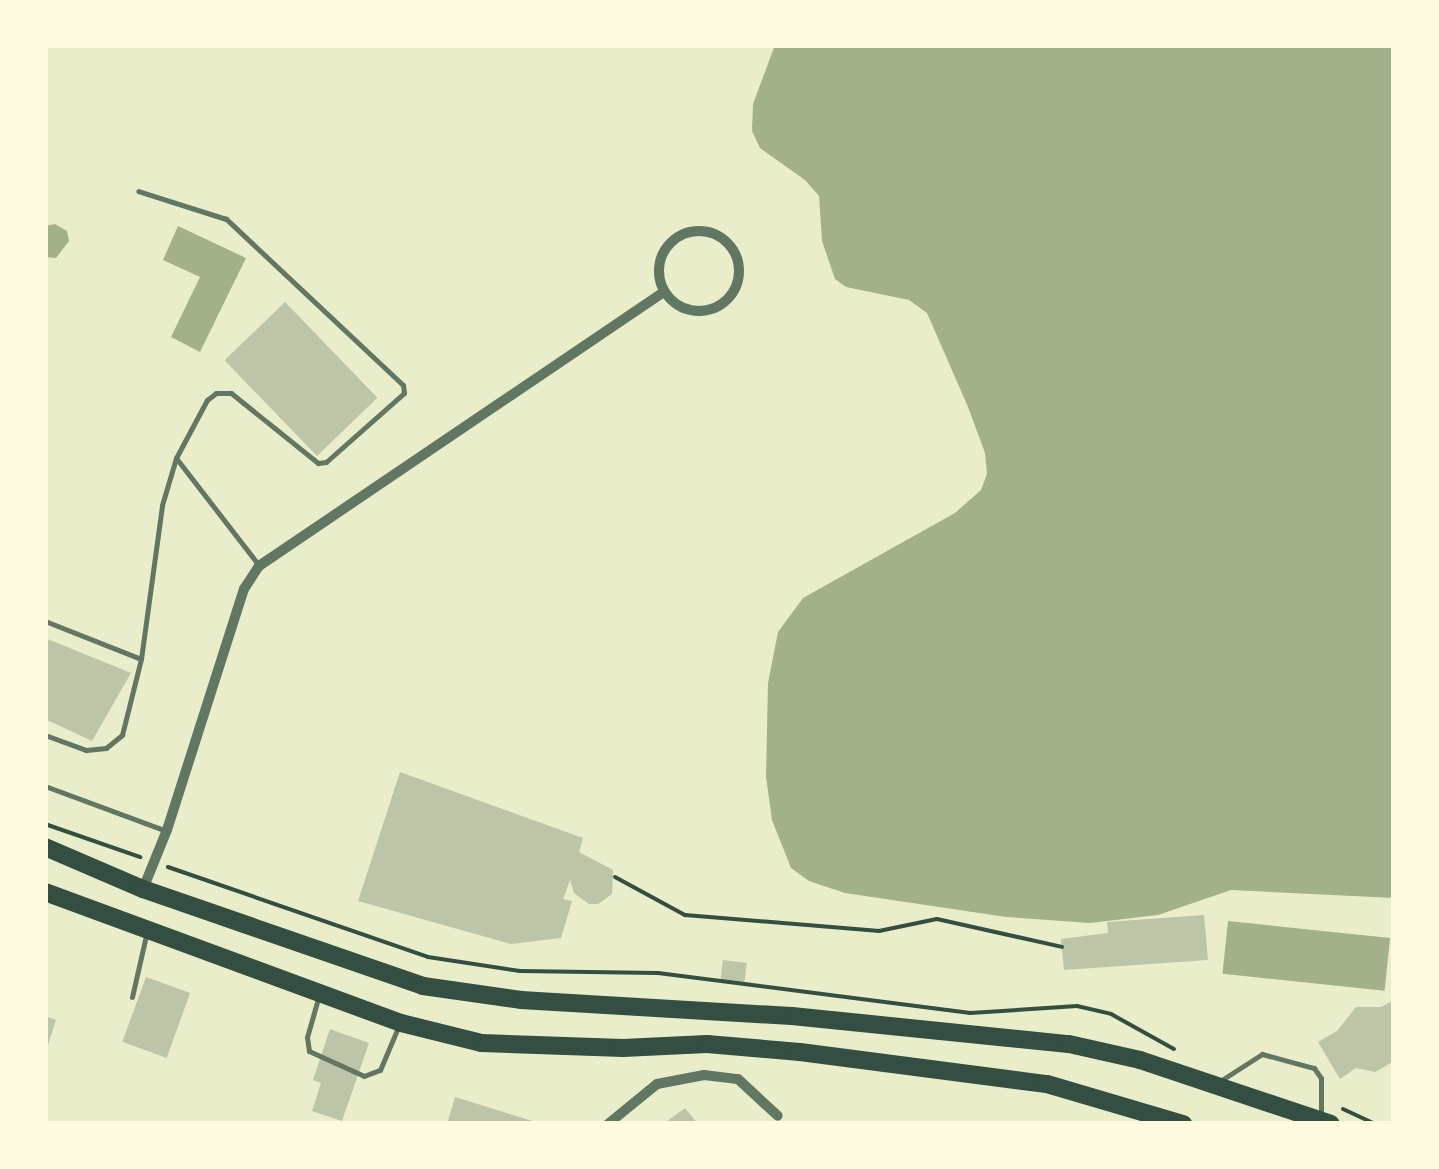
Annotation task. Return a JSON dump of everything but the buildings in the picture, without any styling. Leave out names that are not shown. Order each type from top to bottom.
[{"type":"main road","points":[[45,847],[143,890],[423,986],[521,1000],[792,1016],[1069,1044],[1218,1084],[1326,1122]]},
{"type":"main road","points":[[45,892],[401,1022],[480,1043],[623,1048],[707,1044],[818,1054],[1047,1084],[1183,1124]]},
{"type":"street","points":[[706,231],[719,236],[736,255],[738,281],[723,303],[698,312],[685,309],[664,292],[658,267],[662,254],[680,235],[706,231]]},
{"type":"street","points":[[143,890],[167,830],[244,588],[260,566],[664,292]]},
{"type":"street","points":[[608,1124],[657,1084],[704,1075],[738,1080],[778,1116]]},
{"type":"lane","points":[[45,735],[86,750],[106,748],[122,735],[142,659],[162,505],[176,458],[192,424],[216,393],[232,393],[318,463],[403,397],[402,385],[226,218],[138,191]]},
{"type":"lane","points":[[176,458],[260,566]]},
{"type":"lane","points":[[45,621],[142,659]]},
{"type":"lane","points":[[45,786],[167,830]]},
{"type":"lane","points":[[132,996],[148,928]]},
{"type":"lane","points":[[320,993],[306,1037],[309,1051],[364,1076],[380,1070],[401,1022]]},
{"type":"lane","points":[[1218,1084],[1256,1056],[1269,1054],[1318,1072],[1326,1122]]},
{"type":"path","points":[[45,824],[428,957],[520,971],[658,972],[970,1012],[1078,1006],[1111,1014],[1185,1054]]},
{"type":"path","points":[[616,877],[685,915],[879,930],[937,919],[1062,947]]},
{"type":"path","points":[[1322,1100],[1375,1124]]},
{"type":"shaded area","points":[[775,45],[1394,45],[1394,898],[1231,890],[1158,915],[1090,923],[1006,917],[845,893],[809,881],[791,868],[772,820],[766,777],[768,683],[778,632],[803,598],[955,513],[981,490],[987,474],[985,453],[968,407],[927,313],[909,300],[846,287],[835,279],[822,241],[819,196],[805,180],[760,148],[752,131],[753,104]]},
{"type":"shaded area","points":[[55,224],[67,231],[69,241],[56,258],[45,257],[45,226]]},
{"type":"shaded area","points":[[178,226],[246,258],[200,352],[171,337],[200,277],[163,260]]},
{"type":"shaded area","points":[[1228,921],[1390,938],[1385,991],[1222,974]]}]
